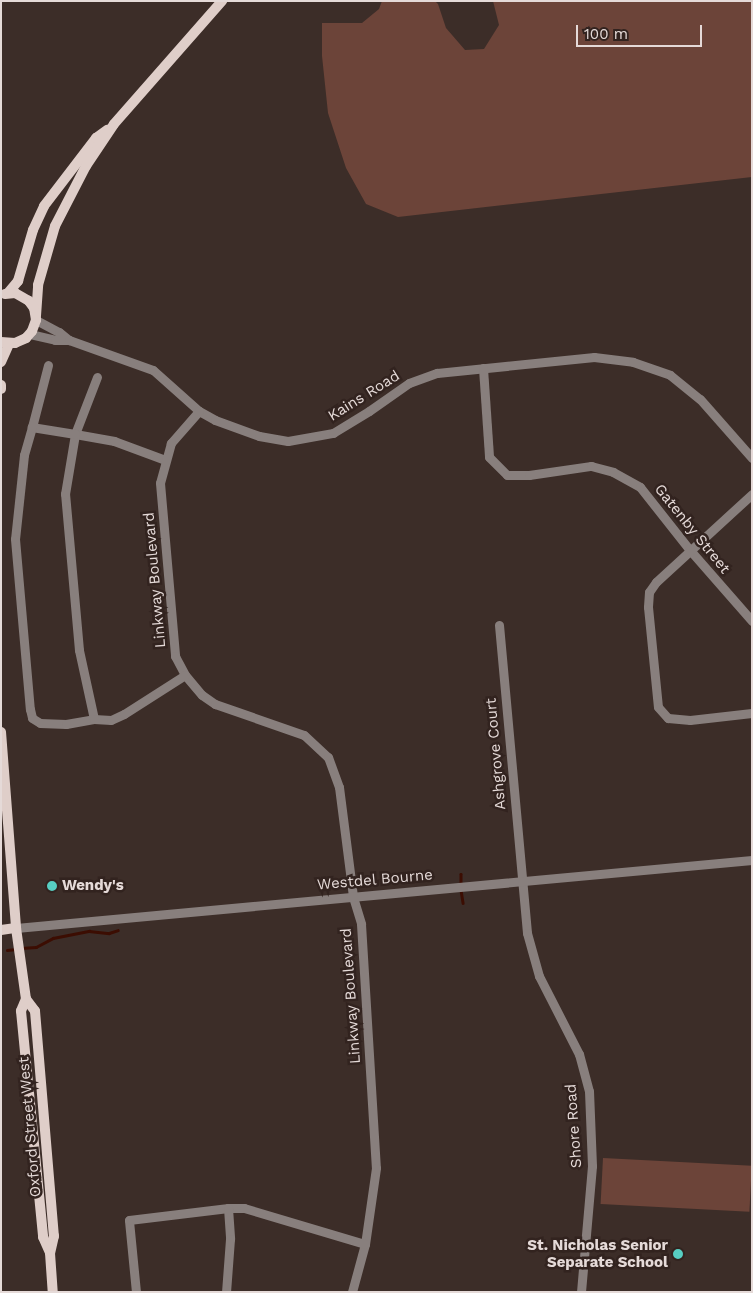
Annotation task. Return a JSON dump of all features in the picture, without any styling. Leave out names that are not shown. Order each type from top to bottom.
[{"type":"main road","points":[[1,362],[5,343],[21,342],[30,334],[36,318],[38,284],[55,226],[86,166],[114,124],[222,1]]},
{"type":"main road","points":[[4,294],[18,281],[33,230],[44,206],[96,138],[114,124]]},
{"type":"main road","points":[[4,294],[16,293],[29,302],[36,318]]},
{"type":"main road","name":"Oxford Street West","points":[[1,732],[16,928],[26,999],[35,1011],[54,1236],[50,1253],[53,1292]]},
{"type":"main road","name":"Westdel Bourne","points":[[1,930],[16,928]]},
{"type":"street","name":"Kains Road","points":[[36,318],[69,340],[153,370],[199,411],[226,426],[259,436],[288,441],[304,440],[333,433],[409,383],[437,373],[594,357],[652,368],[670,375],[700,399],[752,458]]},
{"type":"street","name":"Kains Road","points":[[30,334],[55,340],[69,340]]},
{"type":"street","points":[[48,365],[24,455],[15,539],[32,718],[50,725],[94,719],[111,720],[124,714],[185,675]]},
{"type":"street","name":"Gatenby Street","points":[[483,368],[489,457],[507,475],[529,475],[591,466],[613,472],[640,487],[689,549],[752,621]]},
{"type":"street","points":[[94,719],[79,650],[65,494],[75,434],[97,377]]},
{"type":"street","name":"Linkway Boulevard","points":[[199,411],[171,443],[160,483],[176,656],[185,675],[202,695],[215,704],[304,734],[328,757],[339,787],[353,897],[361,924],[376,1151],[376,1168],[365,1244],[352,1292]]},
{"type":"street","points":[[32,427],[114,441],[165,460]]},
{"type":"street","points":[[752,494],[689,549],[656,582],[649,592],[648,607],[658,707],[668,718],[690,720],[752,713]]},
{"type":"street","name":"Ashgrove Court","points":[[499,625],[523,881]]},
{"type":"street","name":"Westdel Bourne","points":[[16,928],[752,860]]},
{"type":"street","name":"Shore Road","points":[[523,881],[527,933],[539,976],[558,1017],[579,1054],[588,1090],[592,1166],[581,1292]]},
{"type":"street","points":[[226,1292],[230,1239],[228,1208]]},
{"type":"street","points":[[136,1292],[129,1220],[228,1208],[244,1208],[365,1244]]},
{"type":"shaded area","points":[[382,1],[435,1],[438,4],[446,28],[465,50],[484,49],[499,25],[493,1],[752,1],[752,177],[398,217],[366,204],[346,168],[328,113],[322,56],[322,23],[362,23],[379,9]]},
{"type":"shaded area","points":[[603,1158],[752,1166],[749,1212],[601,1204]]},
{"type":"waterway","points":[[461,874],[461,884]]},
{"type":"waterway","points":[[461,890],[463,903]]},
{"type":"waterway","points":[[21,948],[36,947],[53,938],[89,931],[109,933],[118,930]]},
{"type":"waterway","points":[[7,950],[16,949]]},
{"type":"place","name":"Wendy's","points":[[52,886]]},
{"type":"place","name":"St. Nicholas Senior Separate School","points":[[678,1254]]}]
